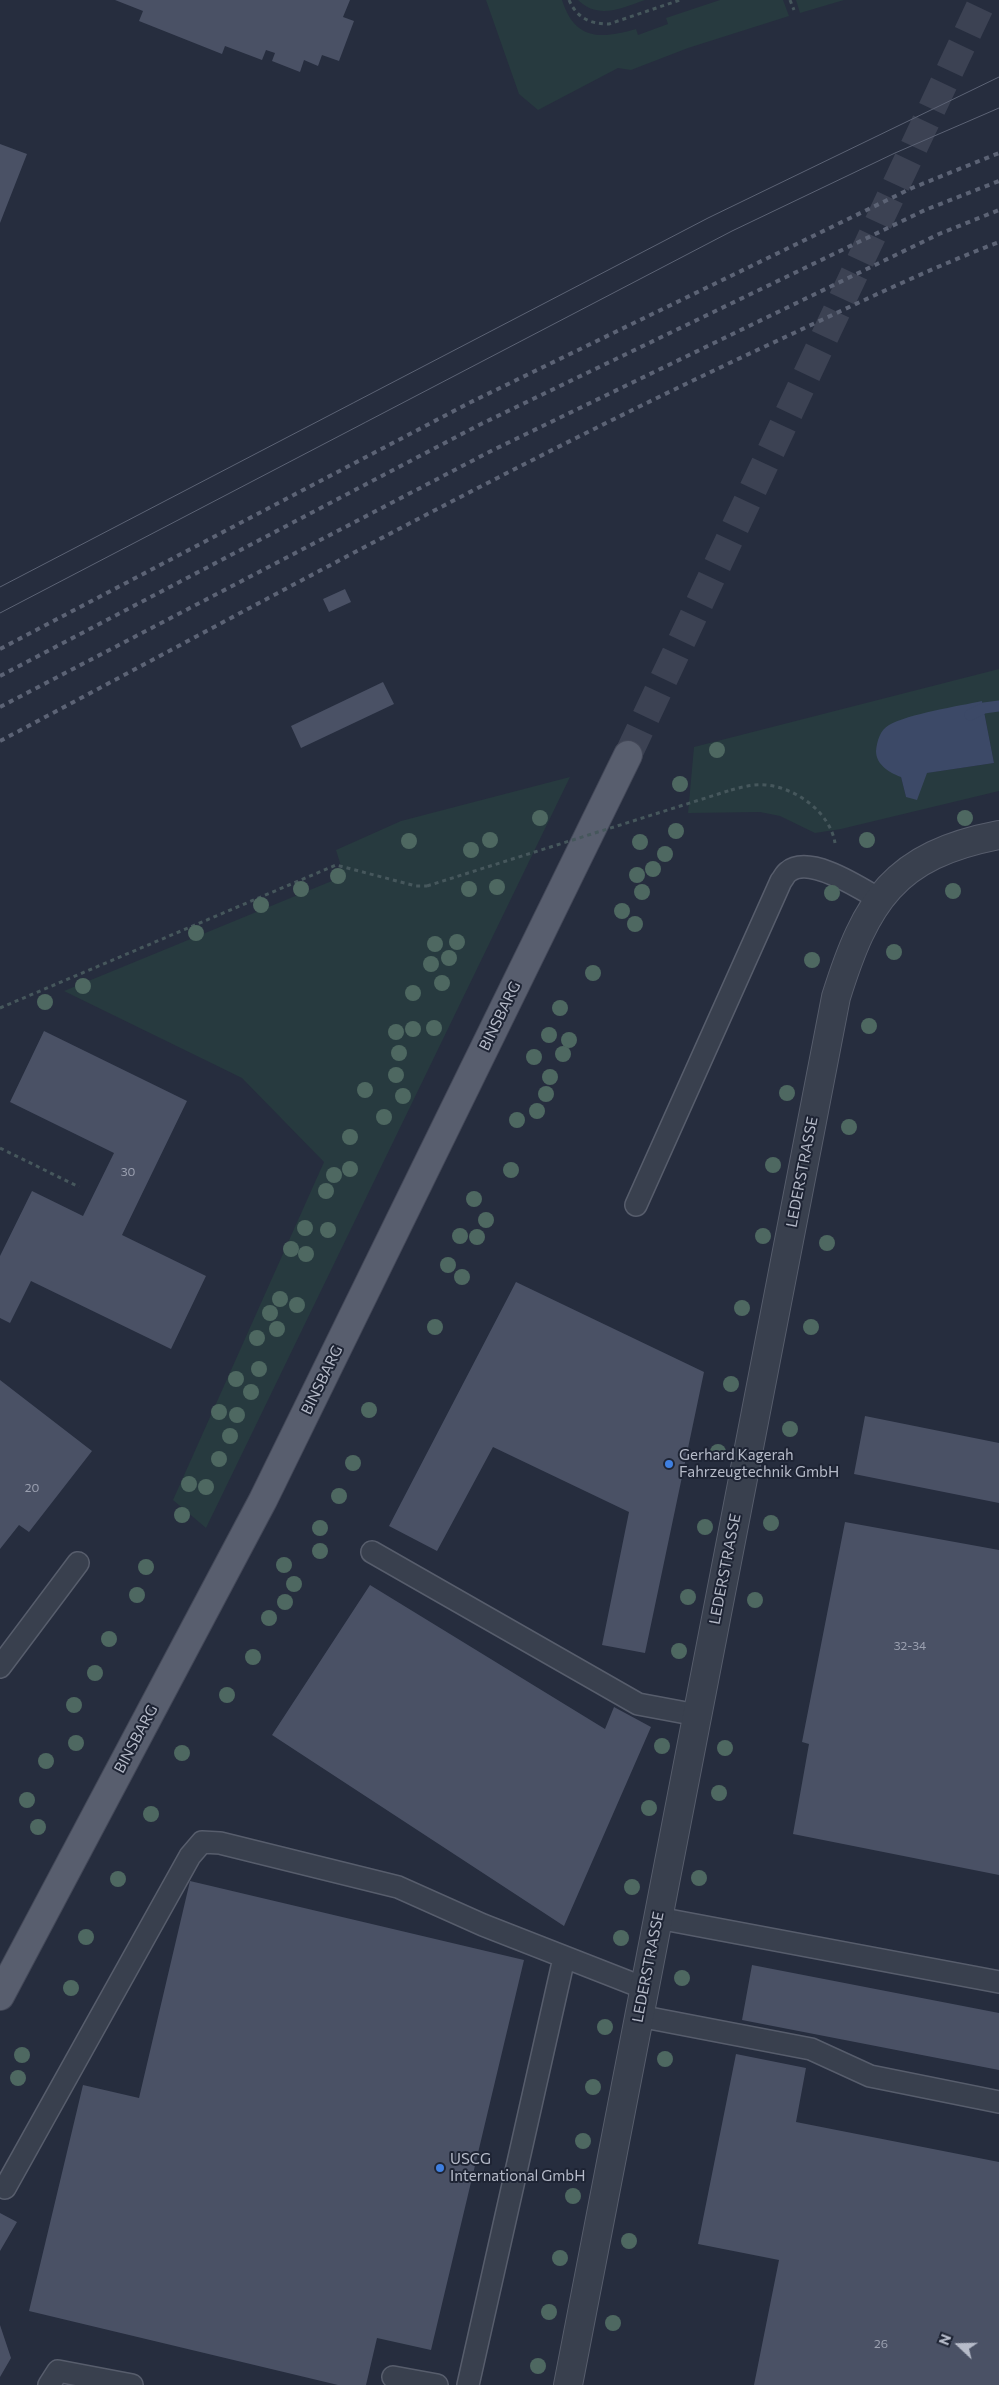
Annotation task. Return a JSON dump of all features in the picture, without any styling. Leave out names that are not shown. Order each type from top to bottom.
[{"type":"main road","name":"BINSBARG","points":[[0,1996],[263,1500],[628,755]]},
{"type":"street","name":"LEDERSTRASSE","points":[[568,2385],[836,997],[849,956],[862,925],[879,899],[916,864],[943,850],[974,840],[999,835]]},
{"type":"lane","points":[[636,1205],[781,881],[788,871],[798,868],[818,869],[839,876],[879,899]]},
{"type":"lane","points":[[372,1552],[638,1704],[697,1715]]},
{"type":"lane","points":[[0,1667],[78,1563]]},
{"type":"lane","points":[[5,2188],[190,1856],[202,1842],[220,1843],[398,1887],[483,1925],[644,1988]]},
{"type":"lane","points":[[658,1918],[999,1982]]},
{"type":"lane","points":[[468,2385],[564,1958]]},
{"type":"lane","points":[[639,2016],[811,2049],[870,2076],[999,2102]]},
{"type":"lane","points":[[49,2385],[58,2371],[132,2385]]},
{"type":"lane","points":[[393,2377],[437,2385]]},
{"type":"path","points":[[569,0],[581,17],[604,24],[620,21],[680,0]]},
{"type":"path","points":[[790,0],[794,10]]},
{"type":"path","points":[[0,1008],[336,866],[416,886],[427,886],[731,790],[764,785],[786,789],[805,799],[821,815],[831,832],[839,876]]},
{"type":"path","points":[[0,1148],[79,1187]]},
{"type":"green space","points":[[486,0],[562,0],[567,13],[574,23],[582,30],[591,34],[601,35],[636,29],[638,35],[668,24],[666,18],[720,0],[783,0],[789,16],[688,48],[631,70],[618,68],[538,110],[519,94]]},
{"type":"green space","points":[[578,0],[645,0],[619,9],[602,11],[594,10]]},
{"type":"green space","points":[[796,0],[844,0],[800,13]]},
{"type":"green space","points":[[999,669],[999,791],[841,829],[815,833],[780,816],[760,812],[688,813],[694,747]],"holes":[[[982,701],[994,763],[926,773],[906,797],[901,777]]]},
{"type":"green space","points":[[570,777],[206,1528],[173,1500],[324,1162],[242,1078],[64,991],[344,876],[336,850],[401,821]]},
{"type":"water","points":[[982,701],[994,763],[927,773],[917,800],[906,797],[901,777],[884,768],[878,760],[877,743],[883,730],[889,725],[908,717]]},
{"type":"building","points":[[115,0],[350,0],[343,17],[354,21],[339,61],[322,55],[318,66],[304,60],[300,72],[272,61],[275,53],[266,50],[262,60],[225,46],[222,54],[139,21],[143,11]]},
{"type":"building","points":[[0,144],[27,154],[0,223]]},
{"type":"building","points":[[345,589],[351,602],[329,612],[323,599]]},
{"type":"building","points":[[383,682],[394,704],[301,748],[291,726]]},
{"type":"building","points":[[44,1031],[187,1101],[122,1235],[206,1276],[171,1349],[31,1281],[10,1323],[0,1318],[0,1256],[32,1191],[83,1216],[114,1153],[10,1102]]},
{"type":"building","points":[[516,1282],[704,1372],[645,1653],[602,1645],[629,1512],[493,1447],[437,1551],[389,1526]]},
{"type":"building","points":[[0,1380],[92,1451],[29,1532],[19,1525],[0,1549]]},
{"type":"building","points":[[865,1416],[999,1443],[999,1503],[854,1474]]},
{"type":"building","points":[[845,1522],[999,1550],[999,1875],[793,1834],[809,1744],[802,1742]]},
{"type":"building","points":[[370,1585],[605,1729],[614,1707],[651,1727],[564,1926],[272,1735]]},
{"type":"building","points":[[190,1881],[524,1960],[431,2350],[377,2338],[366,2385],[338,2385],[29,2311],[83,2085],[139,2098]]},
{"type":"building","points":[[752,1965],[999,2013],[999,2070],[742,2020]]},
{"type":"building","points":[[736,2054],[806,2068],[796,2122],[999,2162],[999,2385],[754,2385],[779,2260],[698,2244]]},
{"type":"building","points":[[0,2213],[17,2222],[0,2251]]},
{"type":"building","points":[[0,2325],[11,2358],[0,2377]]},
{"type":"waterway","points":[[970,715],[984,708],[999,706]]},
{"type":"tunnel","points":[[628,755],[983,0]]},
{"type":"tram line","points":[[0,587],[708,218],[999,77]]},
{"type":"tram line","points":[[0,613],[732,231],[895,153],[999,108]]},
{"type":"railway","points":[[0,649],[469,403],[912,188],[999,153]]},
{"type":"railway","points":[[0,676],[479,425],[925,210],[999,181]]},
{"type":"railway","points":[[0,707],[491,451],[939,234],[999,210]]},
{"type":"railway","points":[[0,741],[394,531],[693,380],[870,297],[999,242]]},
{"type":"place","name":"Gerhard Kagerah Fahrzeugtechnik GmbH","points":[[669,1464]]},
{"type":"place","name":"USCG International GmbH","points":[[440,2168]]}]
